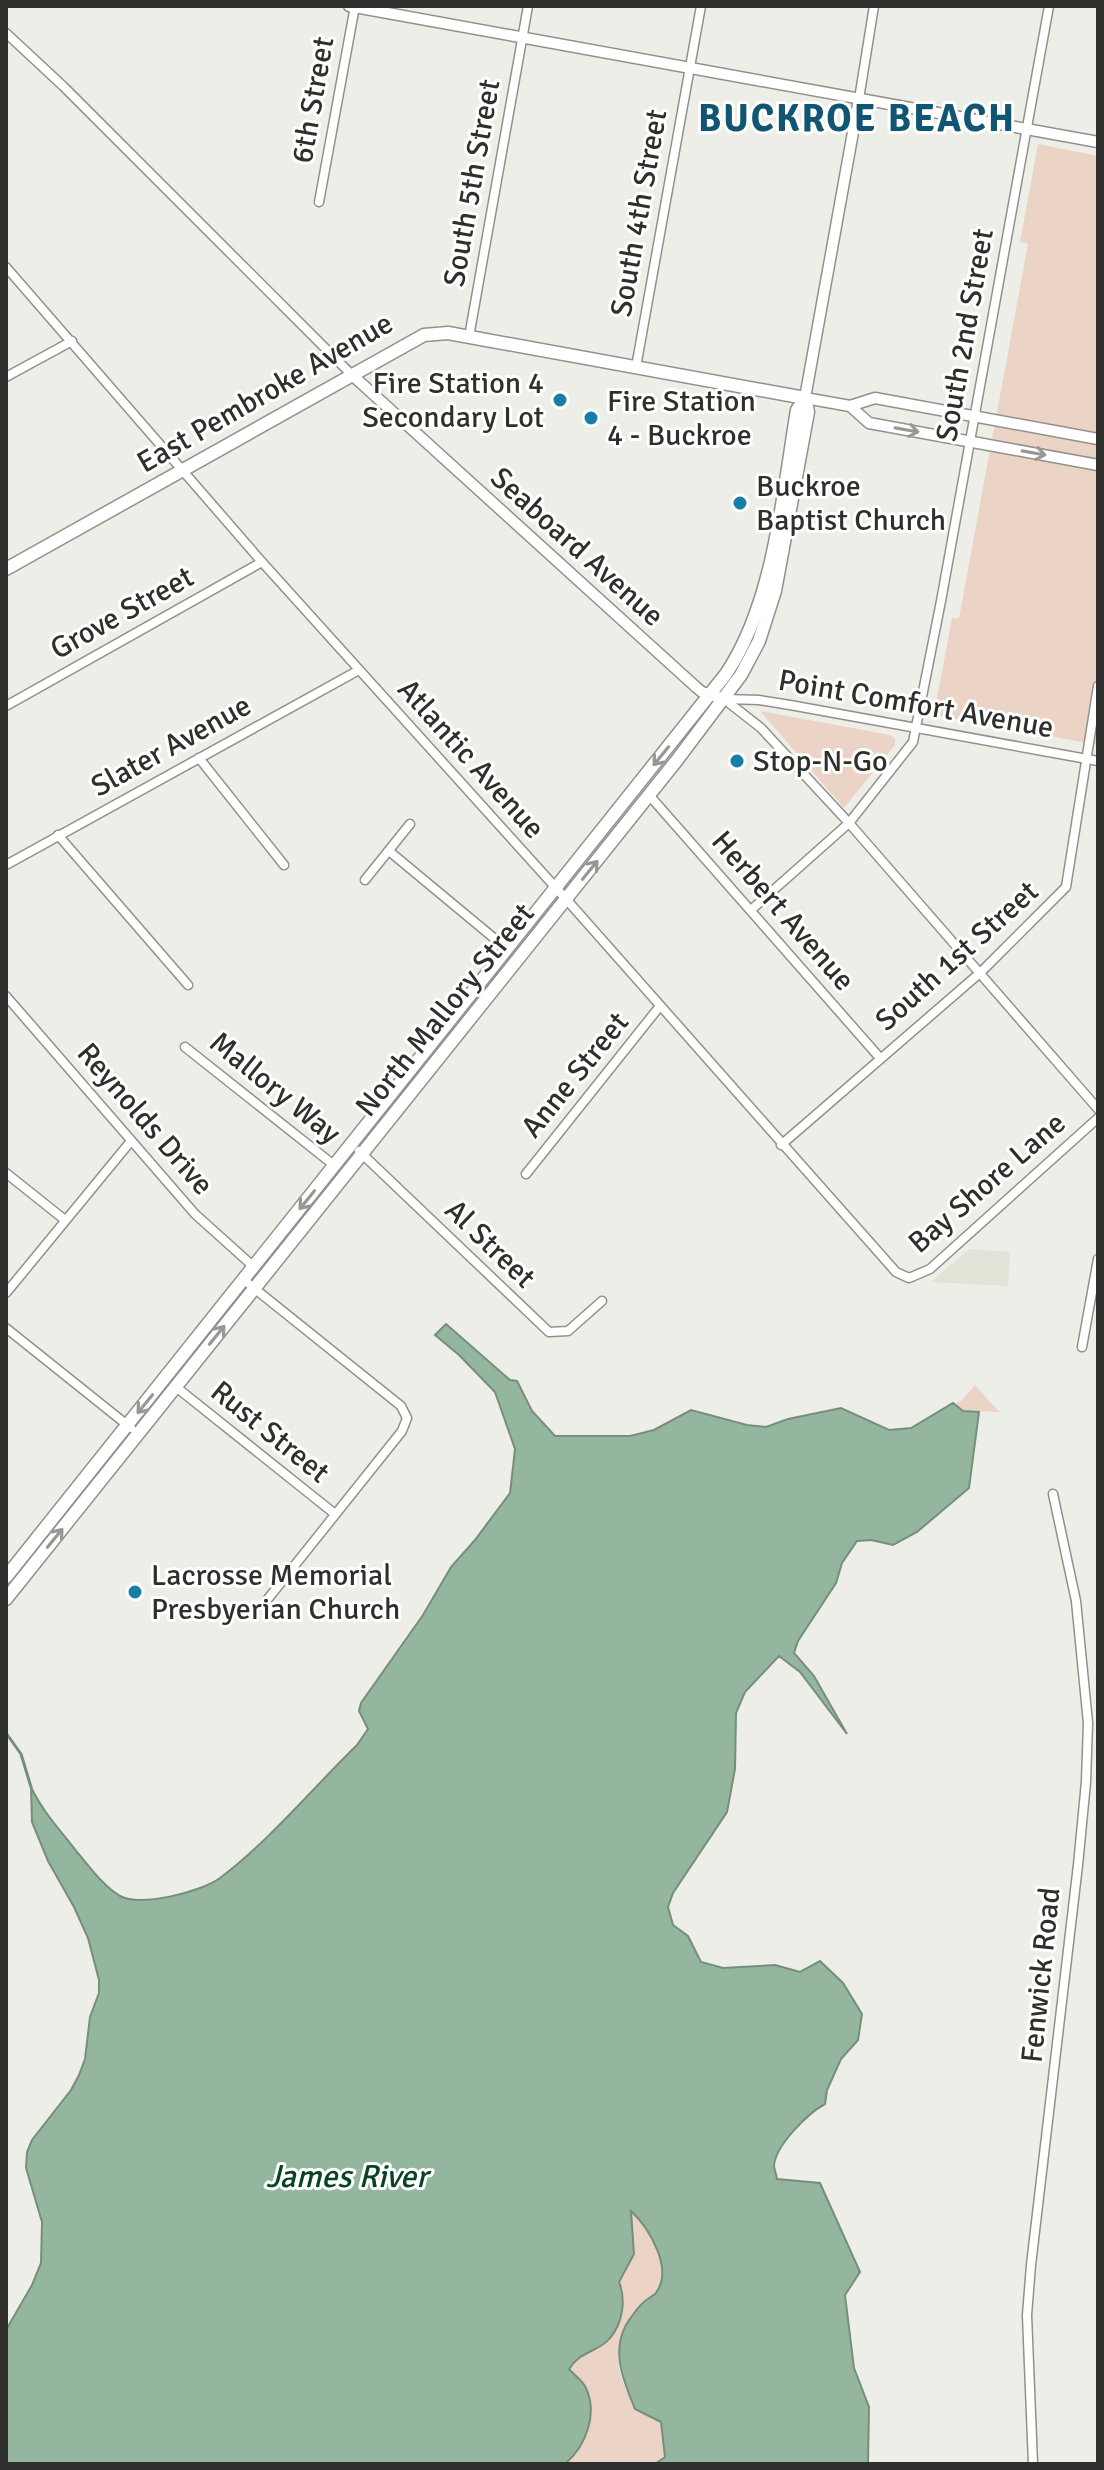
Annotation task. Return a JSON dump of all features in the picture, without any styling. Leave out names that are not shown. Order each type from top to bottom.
[{"type":"main road","name":"East Pembroke Avenue","points":[[6,569],[424,335],[440,332],[805,398]]},
{"type":"main road","name":"North Mallory Street","points":[[6,1599],[254,1267],[710,695],[743,647],[763,595],[797,410],[805,398]]},
{"type":"main road","name":"North Mallory Street","points":[[6,1577],[133,1430],[176,1387],[724,699],[751,658],[773,600],[805,431],[808,412],[805,398]]},
{"type":"street","points":[[353,6],[1098,142]]},
{"type":"street","name":"6th Street","points":[[319,202],[353,6]]},
{"type":"street","name":"South 5th Street","points":[[469,337],[528,6]]},
{"type":"street","name":"South 4th Street","points":[[636,367],[701,6]]},
{"type":"street","name":"North Mallory Street","points":[[805,398],[874,6]]},
{"type":"street","name":"South 2nd Street","points":[[751,910],[849,823],[913,742],[1049,6]]},
{"type":"street","name":"Seaboard Avenue","points":[[6,33],[351,374],[696,687],[724,699],[761,728],[981,972],[1098,1109]]},
{"type":"street","name":"Atlantic Avenue","points":[[6,267],[262,562],[566,899],[870,1245],[905,1278]]},
{"type":"street","points":[[6,377],[72,341]]},
{"type":"street","name":"East Pembroke Avenue","points":[[805,398],[850,406],[875,398],[1098,439]]},
{"type":"street","name":"East Pembroke Avenue","points":[[850,406],[869,423],[1098,465]]},
{"type":"street","name":"Grove Street","points":[[6,706],[262,562]]},
{"type":"street","name":"Slater Avenue","points":[[6,865],[359,670]]},
{"type":"street","name":"South 1st Street","points":[[781,1145],[981,972],[1066,887],[1098,686]]},
{"type":"street","name":"Point Comfort Avenue","points":[[724,699],[759,700],[1098,761]]},
{"type":"street","points":[[199,758],[284,865]]},
{"type":"street","name":"Herbert Avenue","points":[[649,795],[880,1058]]},
{"type":"street","points":[[365,880],[410,824]]},
{"type":"street","points":[[58,835],[188,985]]},
{"type":"street","points":[[389,851],[507,949]]},
{"type":"street","name":"Reynolds Drive","points":[[6,996],[195,1214],[254,1267]]},
{"type":"street","name":"Anne Street","points":[[526,1174],[660,1006]]},
{"type":"street","name":"Mallory Way","points":[[185,1047],[335,1166]]},
{"type":"street","name":"Bay Shore Lane","points":[[905,1278],[930,1269],[1098,1118]]},
{"type":"street","points":[[6,1293],[131,1141]]},
{"type":"street","name":"Al Street","points":[[352,1144],[549,1332],[568,1331],[602,1301]]},
{"type":"street","points":[[6,1173],[65,1220]]},
{"type":"street","points":[[1082,1347],[1098,1259]]},
{"type":"street","points":[[244,1280],[405,1411],[406,1424],[267,1600]]},
{"type":"street","points":[[6,1328],[133,1430]]},
{"type":"street","name":"Rust Street","points":[[176,1387],[335,1514]]},
{"type":"street","name":"Fenwick Road","points":[[1033,2464],[1027,2315],[1078,1865],[1088,1723],[1076,1601],[1053,1494]]},
{"type":"shaded area","points":[[1038,144],[1098,156],[1098,745],[934,715],[952,618],[959,618],[1028,244],[1020,242]]},
{"type":"shaded area","points":[[760,711],[890,735],[895,739],[895,745],[844,808]]},
{"type":"shaded area","points":[[969,1249],[1010,1252],[1008,1286],[931,1282]]},
{"type":"shaded area","points":[[975,1385],[999,1412],[944,1409],[961,1401]]},
{"type":"shaded area","points":[[630,2210],[657,2248],[662,2272],[656,2293],[643,2304],[626,2336],[619,2356],[619,2369],[635,2409],[660,2422],[665,2458],[655,2464],[565,2464],[569,2461],[585,2386],[569,2369],[576,2358],[593,2349],[618,2282],[634,2254]]},
{"type":"water","name":"James River","points":[[446,1324],[510,1380],[517,1381],[532,1411],[555,1436],[630,1436],[654,1430],[691,1410],[766,1427],[841,1408],[889,1430],[911,1428],[953,1403],[963,1411],[979,1412],[969,1488],[917,1532],[893,1545],[871,1540],[857,1541],[842,1563],[836,1583],[798,1641],[794,1653],[814,1676],[847,1734],[800,1672],[779,1656],[745,1692],[736,1713],[735,1769],[727,1812],[673,1893],[668,1907],[673,1925],[688,1936],[701,1962],[723,1968],[775,1965],[800,1972],[820,1961],[843,1983],[862,2014],[858,2040],[841,2059],[827,2090],[825,2104],[794,2131],[780,2149],[774,2166],[777,2179],[820,2183],[860,2272],[845,2295],[854,2368],[869,2407],[868,2464],[655,2464],[665,2457],[661,2422],[635,2409],[619,2357],[626,2325],[640,2306],[655,2294],[662,2273],[652,2238],[631,2211],[634,2254],[619,2282],[623,2303],[618,2325],[606,2343],[579,2358],[569,2369],[585,2385],[591,2408],[584,2439],[565,2464],[6,2464],[6,2330],[41,2263],[42,2222],[26,2168],[27,2152],[32,2140],[79,2075],[85,2059],[90,2017],[99,1993],[99,1980],[88,1938],[48,1861],[32,1822],[31,1787],[52,1821],[108,1887],[130,1899],[156,1899],[186,1893],[220,1878],[273,1831],[357,1745],[368,1729],[359,1711],[361,1703],[423,1615],[451,1567],[510,1493],[515,1449],[495,1392],[435,1335]]},
{"type":"waterway","points":[[6,1733],[21,1754],[31,1787]]},
{"type":"place","name":"Fire Station 4 Secondary Lot","points":[[560,400]]},
{"type":"place","name":"Fire Station 4 - Buckroe","points":[[591,418]]},
{"type":"place","name":"Buckroe Baptist Church","points":[[740,503]]},
{"type":"place","name":"Stop-N-Go","points":[[737,761]]},
{"type":"place","name":"Lacrosse Memorial Presbyerian Church","points":[[135,1592]]},
{"type":"district","name":"BUCKROE BEACH","points":[[857,118]]}]
